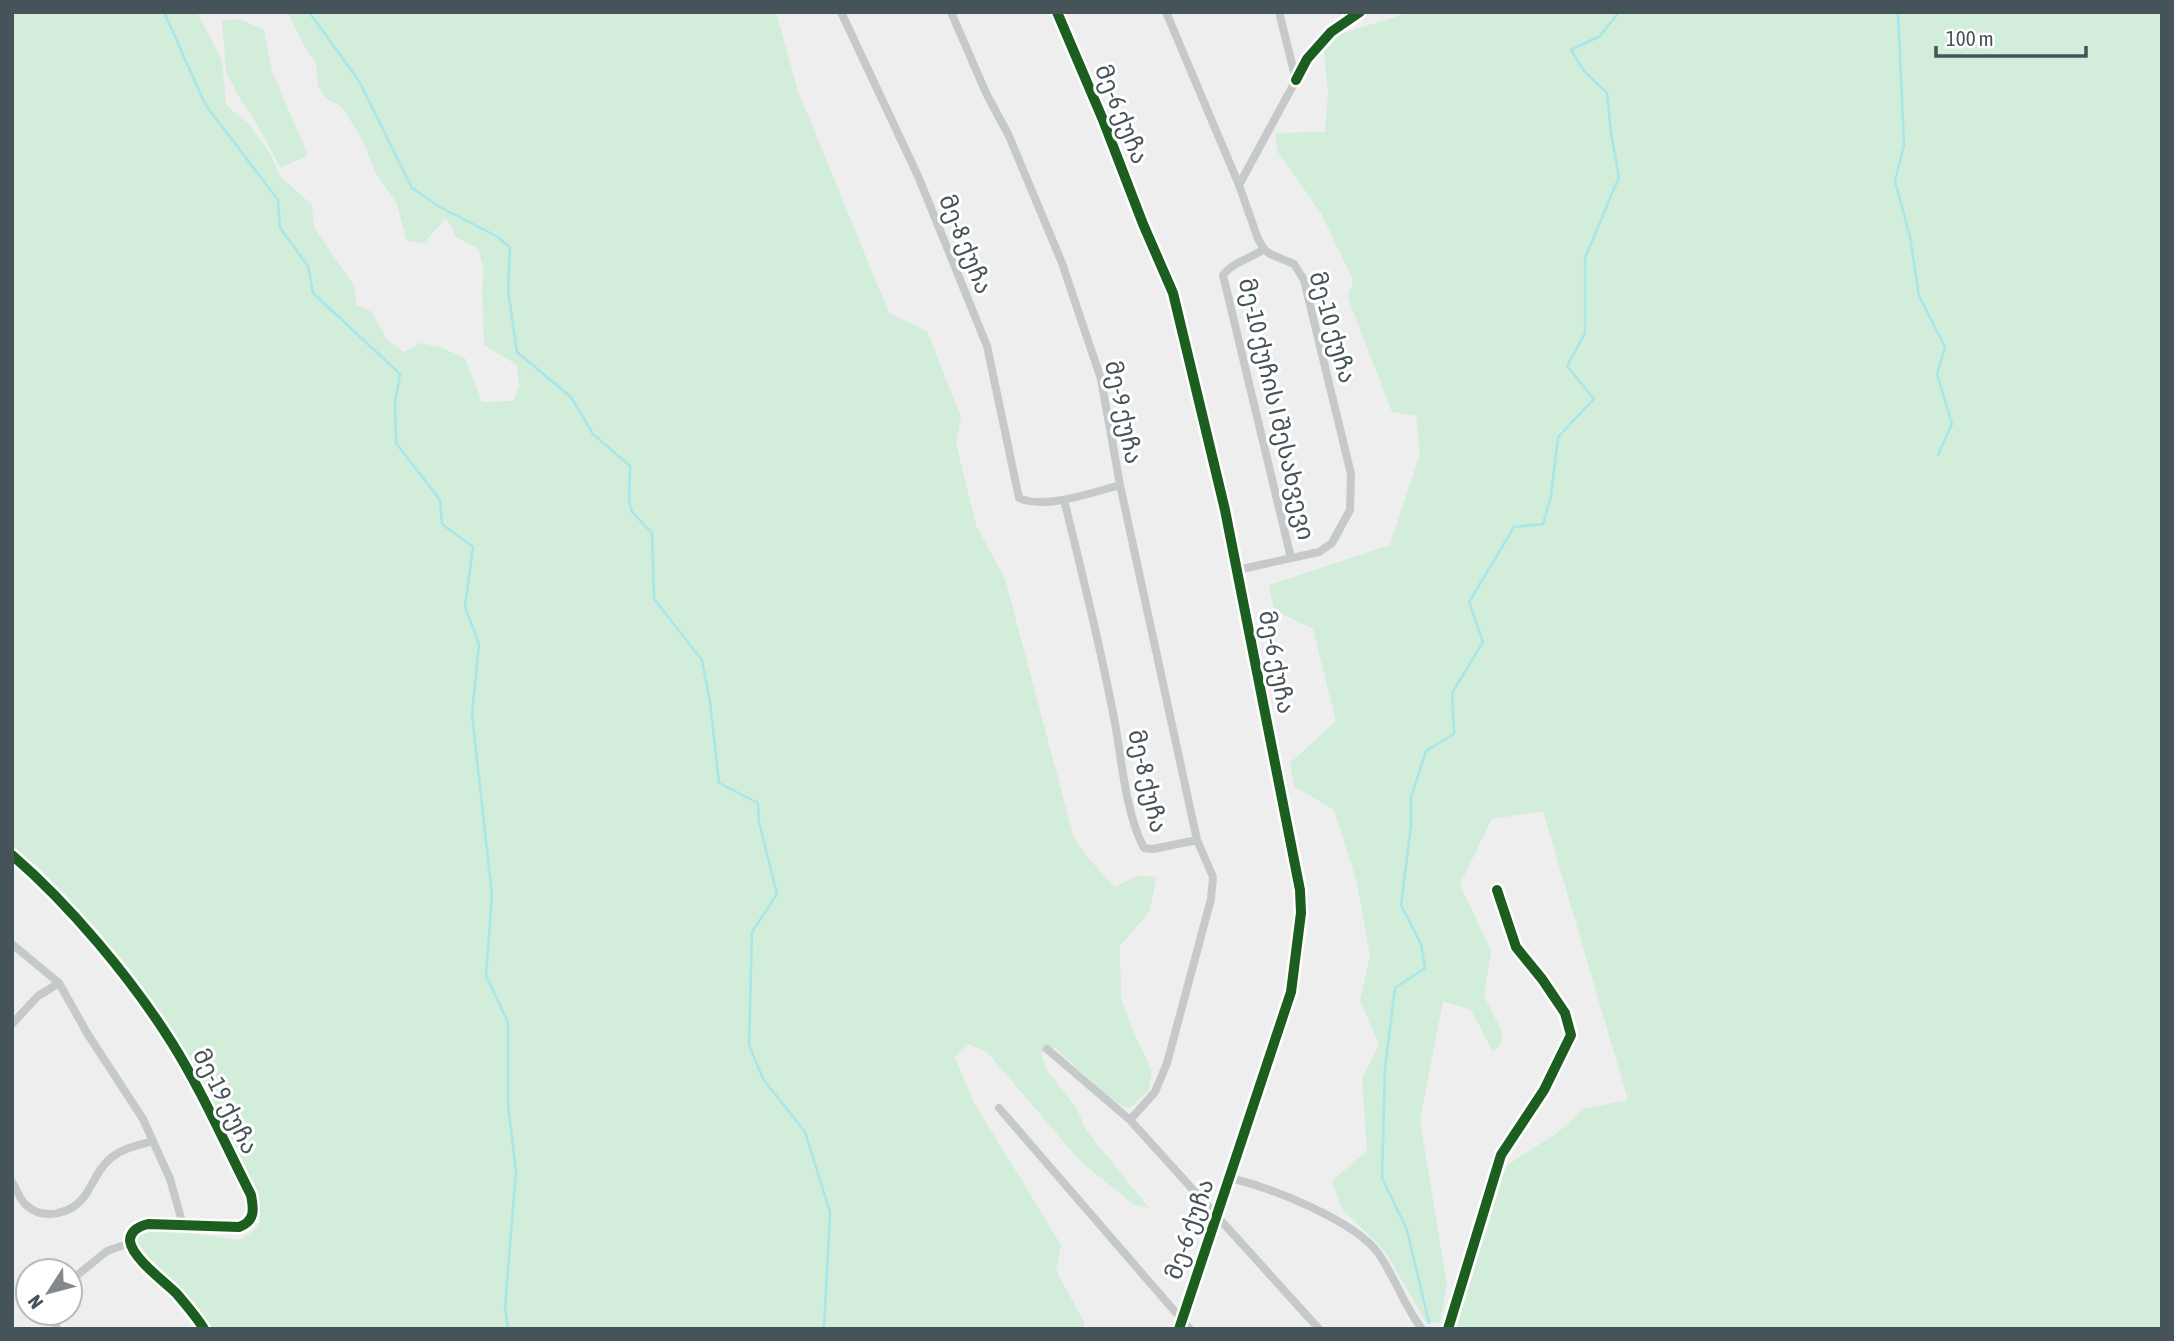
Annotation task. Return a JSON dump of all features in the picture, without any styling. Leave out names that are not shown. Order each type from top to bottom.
[{"type":"street","name":"მე-8 ქუჩა","points":[[841,12],[918,176],[987,346],[1019,498],[1026,502],[1065,500],[1120,485]]},
{"type":"street","name":"მე-9 ქუჩა","points":[[951,12],[986,93],[1009,136],[1062,263],[1101,379],[1120,485],[1197,840]]},
{"type":"street","name":"მე-6 ქუჩა","points":[[1057,12],[1173,293],[1237,570],[1300,890],[1301,913],[1291,992],[1179,1329]]},
{"type":"street","points":[[1166,12],[1264,250]]},
{"type":"street","points":[[1279,12],[1296,80]]},
{"type":"street","points":[[1239,185],[1307,59],[1331,32],[1360,12]]},
{"type":"street","name":"მე-10 ქუჩა","points":[[1237,570],[1319,552],[1332,543],[1350,510],[1351,474],[1304,280],[1294,264],[1264,250]]},
{"type":"street","name":"მე-10 ქუჩის I შესახვევი","points":[[1264,250],[1251,259],[1230,266],[1223,275],[1290,558]]},
{"type":"street","name":"მე-8 ქუჩა","points":[[1065,500],[1097,635],[1128,796],[1140,839],[1144,848],[1153,849],[1197,840],[1213,877],[1211,899],[1167,1063],[1155,1092],[1130,1120]]},
{"type":"street","name":"მე-19 ქუჩა","points":[[12,855],[37,876],[117,967],[165,1033],[194,1082],[251,1195],[254,1210],[246,1225],[229,1229],[163,1223],[140,1226],[134,1230],[130,1243]]},
{"type":"street","points":[[1448,1329],[1501,1155],[1544,1090],[1571,1035],[1565,1013],[1516,947],[1497,890]]},
{"type":"street","points":[[12,944],[59,984],[87,1033],[143,1119],[170,1180],[183,1225]]},
{"type":"street","points":[[12,1024],[38,996],[59,984]]},
{"type":"street","points":[[1047,1049],[1130,1120],[1319,1329]]},
{"type":"street","points":[[999,1108],[1190,1329]]},
{"type":"street","points":[[12,1182],[29,1208],[45,1214],[63,1213],[80,1202],[94,1177],[114,1156],[153,1141]]},
{"type":"street","points":[[1228,1178],[1249,1182],[1304,1205],[1357,1233],[1377,1252],[1422,1329]]},
{"type":"street","points":[[84,1270],[107,1251],[130,1243],[138,1255],[176,1293],[204,1329]]},
{"type":"green space","points":[[12,12],[197,12],[222,61],[226,105],[249,124],[270,153],[279,175],[312,205],[314,228],[355,287],[356,305],[372,312],[388,341],[404,352],[420,343],[440,347],[465,358],[482,402],[513,401],[519,386],[517,365],[484,345],[484,270],[478,248],[457,238],[446,218],[424,243],[407,241],[396,202],[375,172],[363,141],[342,107],[326,98],[318,86],[316,63],[287,12],[776,12],[798,91],[889,313],[927,331],[961,417],[956,443],[976,525],[1005,579],[1073,835],[1086,856],[1115,887],[1137,876],[1157,877],[1149,912],[1120,946],[1121,997],[1152,1071],[1148,1091],[1128,1109],[1111,1099],[1055,1048],[1041,1053],[1046,1069],[1077,1109],[1086,1130],[1149,1208],[1133,1204],[1081,1162],[987,1052],[969,1044],[955,1057],[973,1101],[1061,1245],[1056,1270],[1084,1322],[1084,1329],[209,1329],[145,1257],[136,1241],[142,1233],[150,1230],[240,1240],[260,1222],[258,1196],[217,1115],[76,912],[38,867],[12,848]]},
{"type":"green space","points":[[1410,12],[2162,12],[2162,1329],[1456,1329],[1506,1166],[1557,1133],[1584,1109],[1628,1100],[1543,811],[1492,819],[1460,884],[1491,951],[1484,996],[1503,1034],[1499,1046],[1493,1052],[1471,1010],[1443,1001],[1420,1120],[1447,1285],[1440,1323],[1426,1322],[1385,1251],[1342,1209],[1332,1181],[1367,1151],[1362,1078],[1379,1045],[1360,1001],[1370,955],[1357,883],[1334,810],[1294,786],[1290,763],[1336,721],[1313,629],[1274,610],[1269,585],[1390,545],[1420,454],[1416,416],[1392,412],[1348,298],[1353,280],[1321,213],[1277,151],[1276,133],[1325,132],[1328,92],[1324,52],[1338,35]]},
{"type":"green space","points":[[240,19],[264,30],[272,71],[308,155],[281,168],[226,71],[222,21]]},
{"type":"waterway","points":[[164,12],[205,104],[278,200],[280,228],[308,266],[313,293],[400,374],[395,403],[396,443],[440,500],[442,524],[473,547],[465,607],[479,644],[472,714],[492,895],[486,976],[508,1022],[508,1104],[516,1172],[505,1307],[508,1329]]},
{"type":"waterway","points":[[309,12],[359,81],[412,188],[438,206],[498,237],[510,248],[508,290],[517,352],[571,397],[593,434],[630,466],[629,501],[632,512],[652,533],[654,599],[702,660],[710,702],[719,783],[758,803],[759,822],[777,894],[752,932],[749,1045],[763,1079],[805,1132],[830,1212],[824,1329]]},
{"type":"waterway","points":[[1429,1323],[1407,1230],[1382,1178],[1385,1068],[1395,988],[1425,968],[1421,944],[1401,905],[1411,825],[1411,797],[1426,751],[1454,734],[1452,693],[1483,642],[1469,602],[1514,527],[1543,524],[1551,496],[1558,437],[1594,399],[1567,366],[1585,333],[1585,258],[1619,177],[1607,93],[1584,71],[1571,50],[1600,36],[1619,12]]},
{"type":"waterway","points":[[1898,12],[1904,145],[1895,181],[1910,237],[1919,296],[1945,347],[1937,374],[1952,424],[1938,455]]},
{"type":"cycle path","points":[[1057,12],[1173,293],[1225,510],[1300,890],[1301,913],[1291,992],[1179,1329]]},
{"type":"cycle path","points":[[1296,80],[1307,59],[1331,32],[1360,12]]},
{"type":"cycle path","points":[[12,855],[77,919],[119,968],[156,1018],[193,1080],[251,1195],[251,1218],[239,1227],[148,1224],[136,1229],[130,1237],[136,1255],[177,1294],[204,1329]]},
{"type":"cycle path","points":[[1448,1329],[1501,1155],[1544,1090],[1571,1035],[1565,1013],[1516,947],[1497,890]]}]
